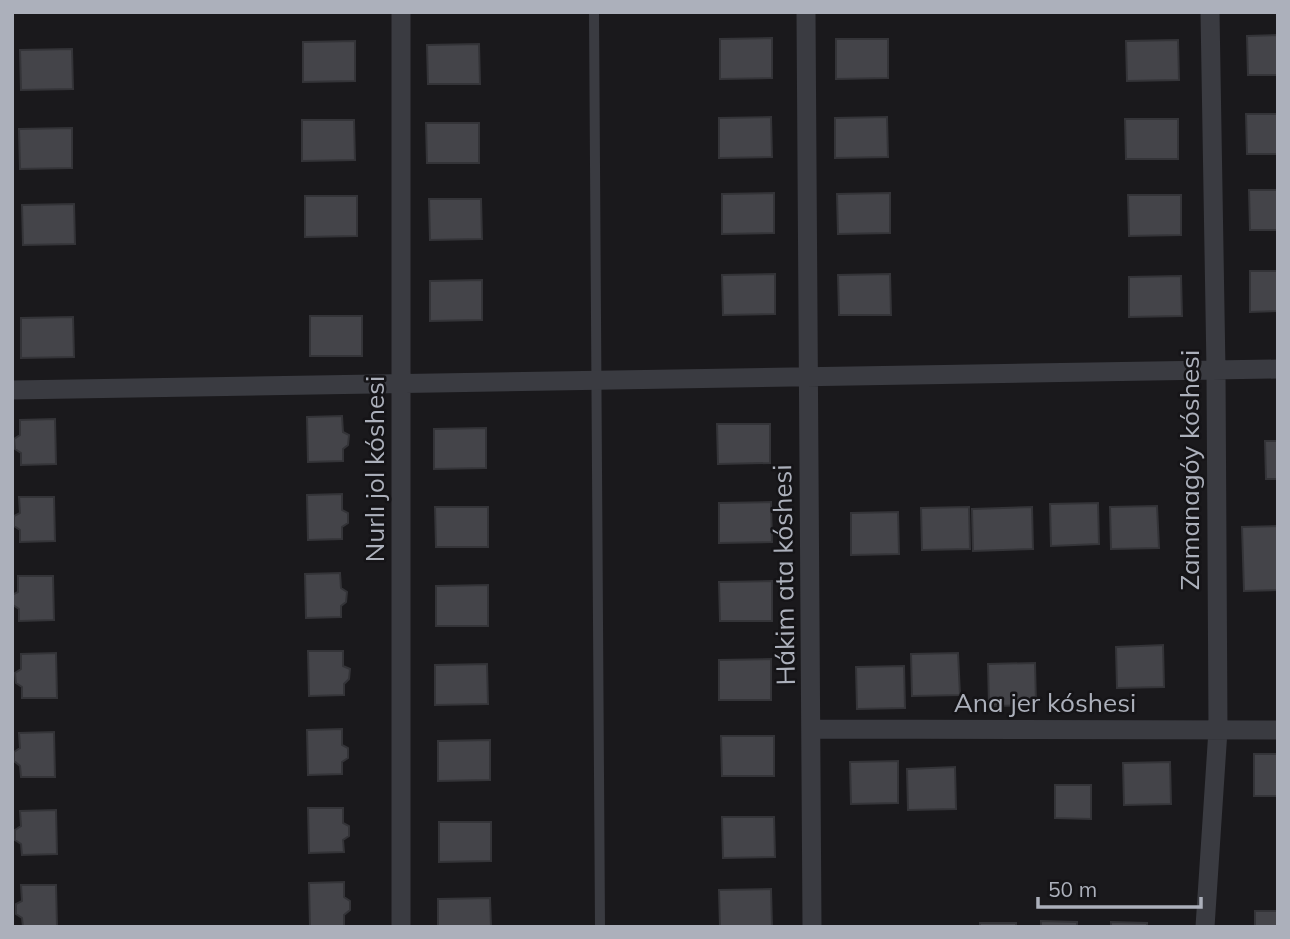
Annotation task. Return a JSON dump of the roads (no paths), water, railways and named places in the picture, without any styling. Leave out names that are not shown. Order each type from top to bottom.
[{"type":"street","name":"Nurlı jol kóshesi","points":[[401,12],[401,927]]},
{"type":"street","name":"Hákim ata kóshesi","points":[[806,12],[812,927]]},
{"type":"street","name":"Zamanagóy kóshesi","points":[[1205,927],[1218,730],[1210,12]]},
{"type":"street","points":[[12,390],[1278,369]]},
{"type":"street","name":"Ana jer kóshesi","points":[[812,729],[1278,730]]},
{"type":"lane","points":[[594,12],[600,927]]}]
